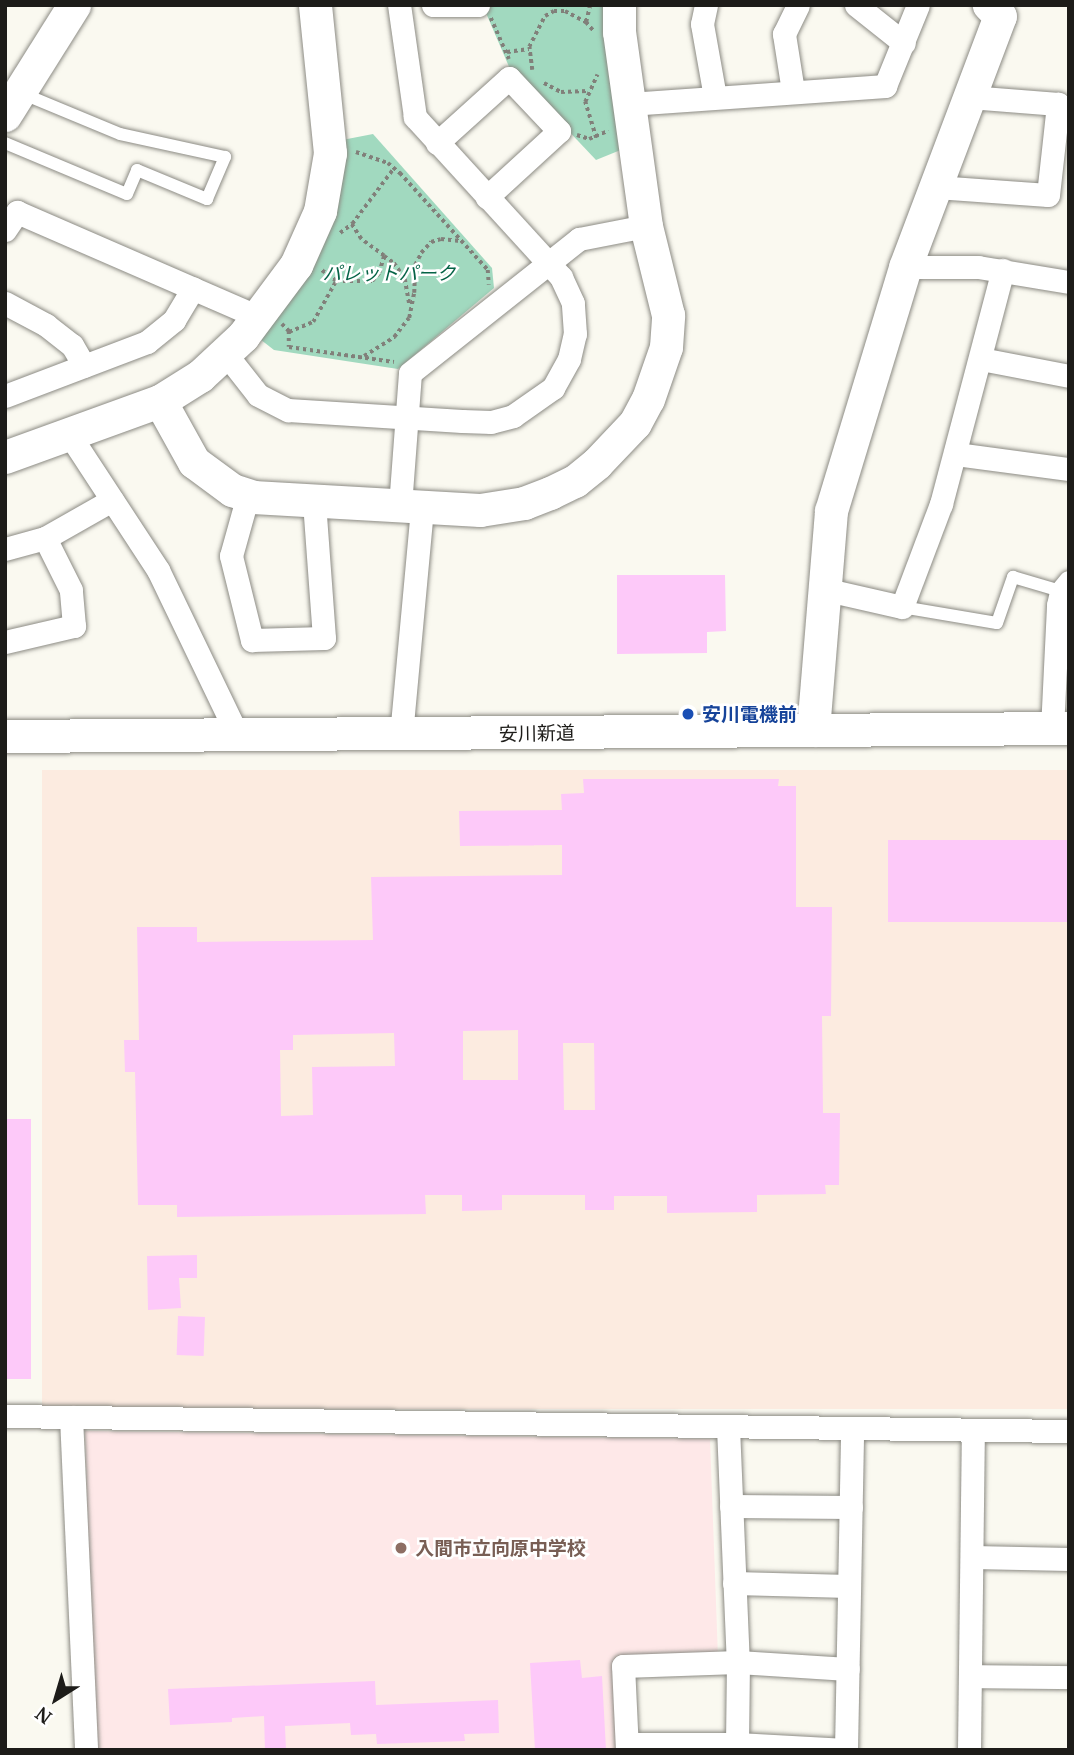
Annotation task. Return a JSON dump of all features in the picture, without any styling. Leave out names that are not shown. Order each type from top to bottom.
[{"type":"street","points":[[5,457],[160,401],[200,376],[262,312],[296,265],[310,237],[328,178],[330,150],[315,5]]},
{"type":"street","points":[[225,353],[258,395],[269,403],[288,410],[491,422],[513,416],[553,388],[569,359],[575,334],[573,303],[561,277],[415,117],[399,5]]},
{"type":"street","points":[[433,5],[478,5]]},
{"type":"street","points":[[160,401],[194,461],[232,490],[248,495],[480,510],[524,503],[550,493],[575,481],[597,463],[635,423],[658,374],[666,347],[668,316],[646,226],[629,104],[610,53],[619,5]]},
{"type":"street","points":[[706,5],[702,24],[715,97]]},
{"type":"street","points":[[793,91],[784,34],[798,5]]},
{"type":"street","points":[[856,5],[904,43]]},
{"type":"street","points":[[629,104],[885,86],[918,5]]},
{"type":"street","points":[[11,103],[66,8]]},
{"type":"street","points":[[813,730],[831,511],[905,267],[969,97],[997,9]]},
{"type":"street","points":[[437,143],[509,78],[559,131],[487,197]]},
{"type":"street","points":[[936,187],[1048,195],[1058,104],[969,97]]},
{"type":"street","points":[[5,230],[17,212],[193,288],[262,312]]},
{"type":"street","points":[[401,735],[411,507],[405,418],[410,373],[579,239],[646,226]]},
{"type":"street","points":[[905,267],[978,267],[1069,282]]},
{"type":"street","points":[[823,589],[902,607],[941,504],[956,454],[1003,270]]},
{"type":"street","points":[[5,396],[146,342],[174,320],[193,288]]},
{"type":"street","points":[[5,303],[46,325],[72,345],[84,366]]},
{"type":"street","points":[[981,359],[1069,376]]},
{"type":"street","points":[[69,434],[158,570],[238,736]]},
{"type":"street","points":[[956,454],[1069,469]]},
{"type":"street","points":[[248,495],[231,556],[252,640],[324,638],[314,501]]},
{"type":"street","points":[[5,549],[46,538],[112,499]]},
{"type":"street","points":[[5,642],[74,626],[71,590],[46,538]]},
{"type":"street","points":[[1060,728],[1056,621],[1066,589]]},
{"type":"street","name":"安川新道","points":[[5,736],[1060,728]]},
{"type":"street","points":[[5,1416],[1069,1431]]},
{"type":"street","points":[[71,1417],[86,1750]]},
{"type":"street","points":[[728,1427],[738,1662],[737,1747]]},
{"type":"street","points":[[848,1669],[738,1662],[623,1666],[627,1747],[846,1750],[848,1669],[852,1429]]},
{"type":"street","points":[[969,1750],[973,1431]]},
{"type":"street","points":[[731,1506],[851,1507]]},
{"type":"street","points":[[972,1557],[1069,1559]]},
{"type":"street","points":[[734,1583],[849,1586]]},
{"type":"street","points":[[970,1676],[1069,1677]]},
{"type":"lane","points":[[5,143],[127,194],[137,170],[207,199],[225,157],[120,134],[11,103]]},
{"type":"lane","points":[[902,607],[998,623],[1013,577],[1066,589]]},
{"type":"path","points":[[586,22],[590,5]]},
{"type":"path","points":[[587,91],[561,92],[542,82],[531,68],[529,49],[545,16],[562,8],[586,22],[598,38],[600,48],[610,53],[587,91],[587,115],[596,138]]},
{"type":"path","points":[[507,52],[529,49]]},
{"type":"path","points":[[330,150],[366,153],[394,168],[488,270],[489,285]]},
{"type":"path","points":[[337,237],[352,224],[394,168]]},
{"type":"path","points":[[352,224],[361,239],[394,263],[405,279],[411,308]]},
{"type":"path","points":[[363,357],[394,337],[408,318],[415,265],[421,253],[431,242],[440,239],[462,242]]},
{"type":"path","points":[[323,261],[318,269],[336,281],[372,281],[379,274],[384,256]]},
{"type":"path","points":[[289,332],[313,322],[336,281]]},
{"type":"path","points":[[262,312],[289,332]]},
{"type":"path","points":[[289,332],[289,346],[395,362]]},
{"type":"shaded area","points":[[42,770],[1069,770],[1069,1409],[42,1409]]},
{"type":"shaded area","name":"入間市立向原中学校","points":[[85,1431],[710,1439],[718,1657],[618,1660],[622,1750],[95,1750]]},
{"type":"green space","points":[[489,5],[611,5],[628,147],[596,160],[510,69],[486,13]]},
{"type":"green space","name":"パレットパーク","points":[[373,134],[492,268],[494,288],[398,369],[274,350],[256,336],[337,141]]},
{"type":"building","points":[[617,575],[725,575],[726,631],[707,632],[707,653],[617,654]]},
{"type":"building","points":[[583,779],[779,779],[778,786],[796,786],[796,907],[832,907],[831,1016],[822,1016],[823,1113],[840,1113],[839,1185],[825,1185],[826,1194],[757,1195],[757,1212],[667,1213],[667,1196],[614,1196],[614,1210],[585,1210],[585,1195],[502,1195],[502,1210],[462,1211],[462,1195],[425,1195],[426,1214],[177,1217],[177,1205],[138,1205],[135,1072],[125,1072],[124,1040],[139,1040],[137,927],[197,927],[197,942],[373,940],[371,877],[562,875],[562,845],[460,846],[459,811],[562,810],[561,794],[584,793]],"holes":[[[518,1030],[518,1080],[463,1080],[463,1031]],[[394,1033],[395,1066],[312,1067],[313,1115],[281,1116],[280,1050],[293,1050],[293,1035]],[[563,1043],[594,1043],[595,1110],[564,1110]]]},
{"type":"building","points":[[888,840],[1069,840],[1069,922],[888,922]]},
{"type":"building","points":[[5,1119],[31,1119],[31,1379],[5,1379]]},
{"type":"building","points":[[197,1255],[197,1278],[179,1278],[181,1308],[148,1310],[147,1256]]},
{"type":"building","points":[[178,1316],[205,1317],[204,1356],[177,1355]]},
{"type":"building","points":[[580,1660],[582,1678],[602,1676],[606,1750],[535,1750],[530,1663]]},
{"type":"building","points":[[375,1681],[376,1705],[498,1700],[499,1733],[464,1734],[465,1741],[377,1744],[376,1734],[351,1735],[350,1723],[285,1726],[286,1750],[265,1750],[264,1716],[232,1718],[232,1722],[170,1725],[168,1689]]},
{"type":"place","name":"安川電機前","points":[[688,714]]},
{"type":"place","name":"入間市立向原中学校","points":[[401,1548]]}]
